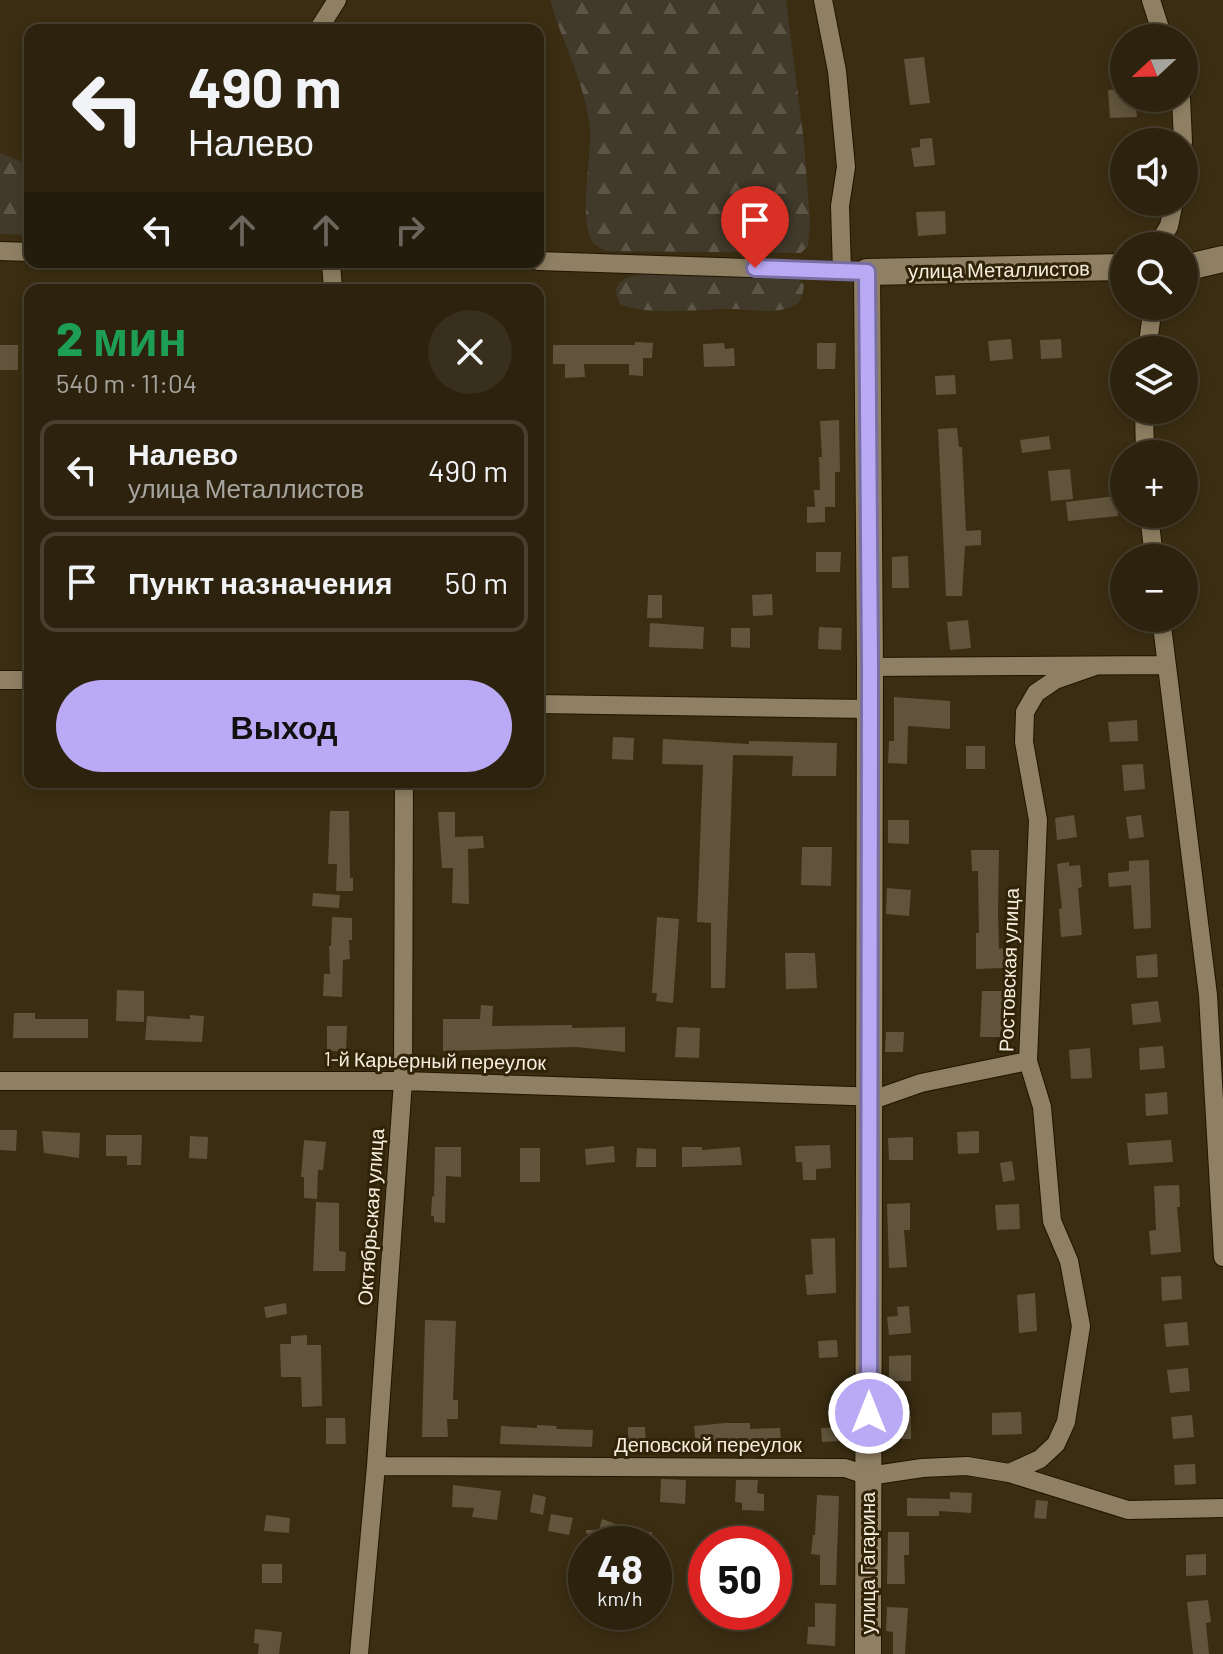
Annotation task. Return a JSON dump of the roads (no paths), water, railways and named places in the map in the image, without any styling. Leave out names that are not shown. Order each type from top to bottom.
[{"type":"main road","points":[[1198,265],[1223,259]]},
{"type":"main road","name":"улица Металлистов","points":[[854,272],[1110,267]]},
{"type":"main road","name":"улица Гагарина","points":[[854,272],[870,667],[868,1654]]},
{"type":"street","points":[[322,24],[337,0]]},
{"type":"street","name":"улица Гагарина","points":[[823,0],[837,71],[846,167],[840,206],[854,272]]},
{"type":"street","points":[[1151,0],[1159,24]]},
{"type":"street","points":[[0,251],[24,252]]},
{"type":"street","name":"улица Металлистов","points":[[544,261],[854,272]]},
{"type":"street","points":[[1162,632],[1208,995],[1223,1257]]},
{"type":"street","points":[[870,667],[1166,665]]},
{"type":"street","name":"Ростовская улица","points":[[1009,1473],[1040,1459],[1056,1444],[1066,1422],[1081,1326],[1069,1261],[1052,1221],[1042,1107],[1028,1061],[1038,820],[1024,742],[1025,712],[1036,693],[1055,680],[1095,666]]},
{"type":"street","points":[[0,680],[24,680]]},
{"type":"street","points":[[544,704],[869,709]]},
{"type":"street","name":"Октябрьская улица","points":[[359,1654],[376,1466],[403,1081],[404,788]]},
{"type":"street","name":"1-й Карьерный переулок","points":[[0,1081],[403,1081],[868,1098],[881,1097],[921,1083],[1028,1061]]},
{"type":"street","name":"Деповской переулок","points":[[376,1466],[845,1468],[869,1476],[922,1468],[967,1466],[1009,1473],[1128,1510],[1223,1508]]}]
